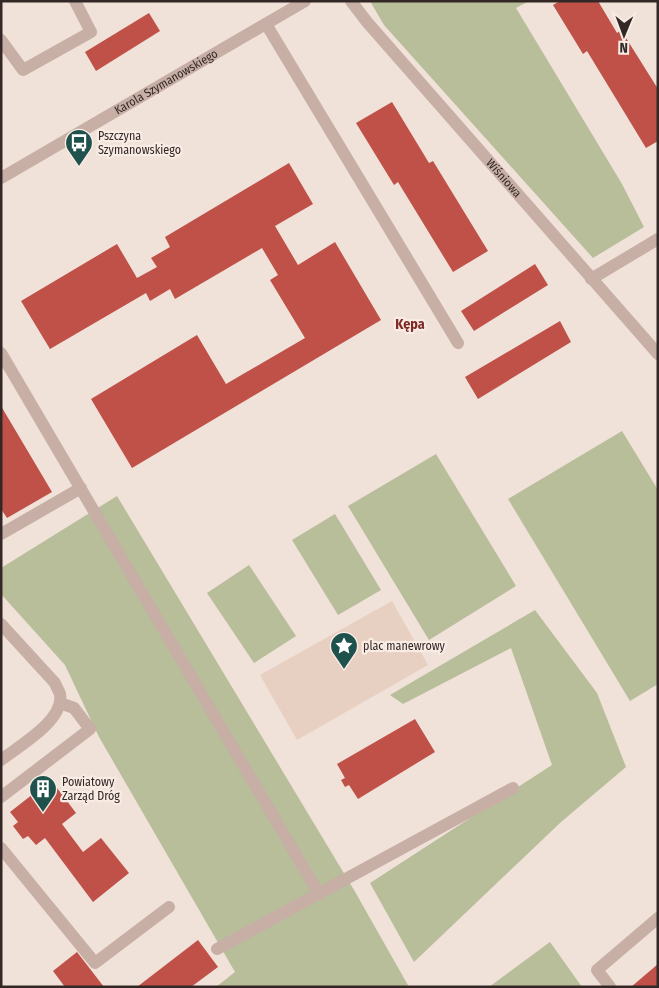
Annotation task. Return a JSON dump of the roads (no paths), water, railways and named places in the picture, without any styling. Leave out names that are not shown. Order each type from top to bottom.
[{"type":"street","points":[[1,40],[23,70],[92,32],[75,1]]},
{"type":"street","name":"Karola Szymanowskiego","points":[[1,178],[305,1]]},
{"type":"street","name":"Wiśniowa","points":[[351,1],[367,22],[590,279],[658,354]]},
{"type":"street","points":[[266,24],[458,343]]},
{"type":"street","points":[[590,279],[658,239]]},
{"type":"street","points":[[1,354],[319,894]]},
{"type":"street","points":[[1,534],[81,488]]},
{"type":"street","points":[[1,624],[55,683],[60,694],[60,703],[56,714],[47,725],[1,760]]},
{"type":"street","points":[[1,797],[90,729],[74,708],[60,703]]},
{"type":"street","points":[[217,949],[513,788]]},
{"type":"street","points":[[1,848],[95,963],[168,907]]},
{"type":"street","points":[[610,987],[597,970],[658,918]]},
{"type":"place","name":"Pszczyna Szymanowskiego","points":[[79,167]]},
{"type":"place","name":"plac manewrowy","points":[[344,670]]},
{"type":"place","name":"Powiatowy Zarząd Dróg","points":[[43,813]]},
{"type":"district","name":"Kępa","points":[[410,324]]}]
